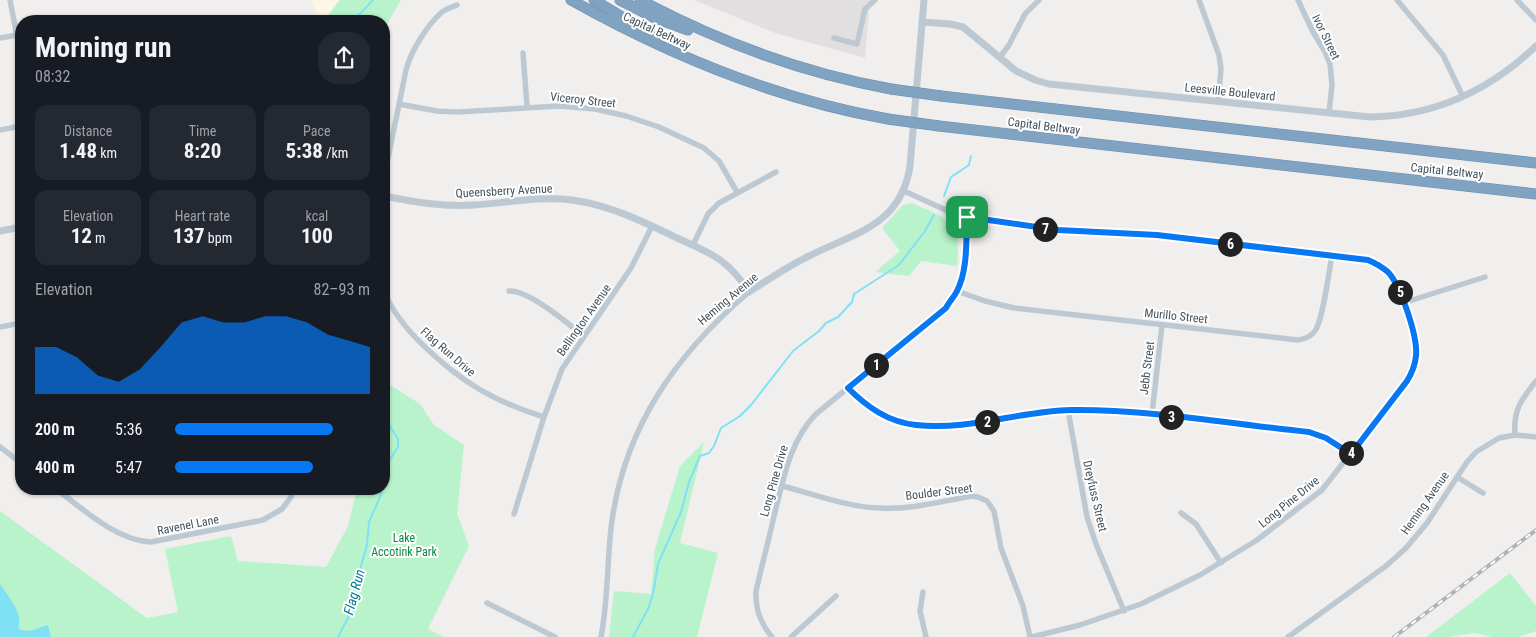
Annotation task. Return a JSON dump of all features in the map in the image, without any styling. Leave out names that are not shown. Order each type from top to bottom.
[{"type":"highway","name":"Capital Beltway","points":[[571,0],[668,51],[725,74],[769,90],[861,114],[938,126],[1536,194]]},
{"type":"highway","points":[[594,0],[647,33],[725,74]]},
{"type":"highway","points":[[620,0],[666,23],[767,56]]},
{"type":"highway","name":"Capital Beltway","points":[[640,0],[691,26],[767,56],[834,77],[890,89],[1536,163]]},
{"type":"street","points":[[10,0],[15,25]]},
{"type":"street","points":[[834,38],[857,44],[865,9],[875,0]]},
{"type":"street","name":"Heming Avenue","points":[[601,637],[614,508],[635,436],[658,393],[684,357],[715,322],[750,292],[799,261],[874,226],[889,212],[904,191],[910,166],[924,0]]},
{"type":"street","points":[[1000,57],[1009,45],[1025,14],[1038,0]]},
{"type":"street","points":[[1199,0],[1219,55],[1221,69],[1218,102]]},
{"type":"street","name":"Ivor Street","points":[[1298,0],[1330,64],[1332,85],[1328,113]]},
{"type":"street","points":[[1397,0],[1443,55],[1463,97]]},
{"type":"street","points":[[1517,0],[1536,20]]},
{"type":"street","points":[[390,148],[406,70],[414,48],[441,14],[457,5]]},
{"type":"street","name":"Leesville Boulevard","points":[[922,22],[963,27],[1016,71],[1049,84],[1370,117],[1398,116],[1432,108],[1463,97],[1504,74],[1536,46]]},
{"type":"street","points":[[0,38],[15,35]]},
{"type":"street","points":[[523,53],[527,106]]},
{"type":"street","name":"Viceroy Street","points":[[399,104],[437,111],[457,112],[478,112],[527,106],[559,106],[595,109],[626,116],[659,127],[696,144],[710,153],[725,169],[738,192]]},
{"type":"street","points":[[0,130],[15,127]]},
{"type":"street","points":[[693,245],[705,218],[711,210],[719,203],[776,172]]},
{"type":"street","name":"Long Pine Drive","points":[[904,191],[950,212],[967,217],[1058,230],[1157,235],[1364,259],[1380,266],[1395,281],[1416,342],[1416,356],[1413,369],[1407,381],[1330,482],[1313,498],[1257,540],[1172,590],[1124,611],[1080,625],[1031,637]]},
{"type":"street","name":"Queensberry Avenue","points":[[390,197],[451,206],[538,199],[572,200],[611,208],[693,245],[726,263],[750,292]]},
{"type":"street","name":"Long Pine Drive","points":[[772,637],[760,618],[756,598],[791,453],[803,429],[816,414],[939,314],[957,291],[964,263],[967,217]]},
{"type":"street","name":"Bellington Avenue","points":[[514,514],[544,418],[562,369],[631,268],[652,226]]},
{"type":"street","points":[[0,231],[15,228]]},
{"type":"street","name":"Murillo Street","points":[[957,291],[1014,308],[1298,340],[1309,337],[1316,330],[1319,323],[1332,255]]},
{"type":"street","points":[[1403,303],[1485,277]]},
{"type":"street","points":[[509,291],[516,290],[529,296],[584,336]]},
{"type":"street","name":"Flag Run Drive","points":[[390,302],[401,322],[451,371],[492,397],[544,418]]},
{"type":"street","points":[[0,327],[15,324]]},
{"type":"street","name":"Jebb Street","points":[[1152,414],[1162,325]]},
{"type":"street","points":[[1515,435],[1515,420],[1518,407],[1536,380]]},
{"type":"street","points":[[848,388],[861,401],[879,413],[897,421],[917,425],[966,425],[1068,410],[1105,410],[1309,432],[1326,438],[1351,454]]},
{"type":"street","name":"Dreyfuss Street","points":[[1068,410],[1087,517],[1096,544],[1124,611]]},
{"type":"street","name":"Heming Avenue","points":[[1288,637],[1310,623],[1400,555],[1428,523],[1470,458],[1483,446],[1499,438],[1515,435],[1536,437]]},
{"type":"street","points":[[0,448],[15,459]]},
{"type":"street","points":[[1457,477],[1483,494]]},
{"type":"street","name":"Boulder Street","points":[[782,486],[856,505],[878,508],[901,507],[972,496],[983,498],[992,506],[994,511],[1001,548],[1023,606],[1031,637]]},
{"type":"street","name":"Ravenel Lane","points":[[64,495],[122,536],[138,541],[151,542],[164,541],[263,520],[282,509],[292,495]]},
{"type":"street","points":[[1181,513],[1196,524],[1220,563]]},
{"type":"street","points":[[922,592],[920,611],[926,637]]},
{"type":"street","points":[[791,637],[836,596]]},
{"type":"street","points":[[486,603],[555,637]]},
{"type":"shaded area","points":[[310,0],[339,0],[327,15],[319,15]]},
{"type":"shaded area","points":[[694,0],[870,0],[865,58],[775,33]]},
{"type":"green space","points":[[340,0],[401,0],[390,19],[390,15],[329,15]]},
{"type":"green space","points":[[912,203],[944,218],[955,230],[958,251],[957,266],[921,261],[909,276],[875,272],[900,251],[882,228],[903,205]]},
{"type":"green space","name":"Lake Accotink Park","points":[[390,385],[420,404],[434,425],[464,445],[457,514],[469,546],[428,629],[443,637],[0,637],[0,511],[147,618],[178,612],[165,549],[231,536],[238,561],[326,567],[348,526],[356,495],[390,495]]},
{"type":"green space","points":[[704,442],[680,543],[718,553],[697,637],[609,637],[614,591],[651,594],[655,549],[680,466]]},
{"type":"green space","points":[[1510,573],[1536,606],[1536,631],[1519,637],[1493,637],[1475,633],[1447,637],[1426,637]]},
{"type":"water","points":[[0,584],[18,613],[19,629],[30,631],[48,625],[51,637],[0,637]]},
{"type":"waterway","name":"Flag Run","points":[[359,15],[373,0]]},
{"type":"waterway","points":[[944,196],[951,177],[969,165],[971,156]]},
{"type":"waterway","points":[[633,637],[648,609],[653,594],[658,564],[681,512],[689,482],[700,456],[709,453],[721,428],[740,416],[751,405],[793,351],[819,331],[826,323],[838,317],[852,302],[854,294],[899,265],[925,231],[934,215]]},
{"type":"waterway","name":"Flag Run","points":[[390,426],[398,439],[398,447],[390,459]]},
{"type":"waterway","name":"Flag Run","points":[[338,637],[349,616],[351,600],[367,545],[369,522],[380,495]]},
{"type":"railway","points":[[1394,637],[1536,530]]},
{"type":"route","points":[[967,217],[1030,227],[1083,232],[1157,235],[1368,260],[1386,270],[1398,288],[1415,337],[1416,356],[1411,375],[1351,454],[1335,442],[1309,432],[1121,411],[1068,410],[966,425],[944,426],[917,425],[897,421],[871,408],[848,388],[946,308],[957,291],[962,275],[967,217]]}]
